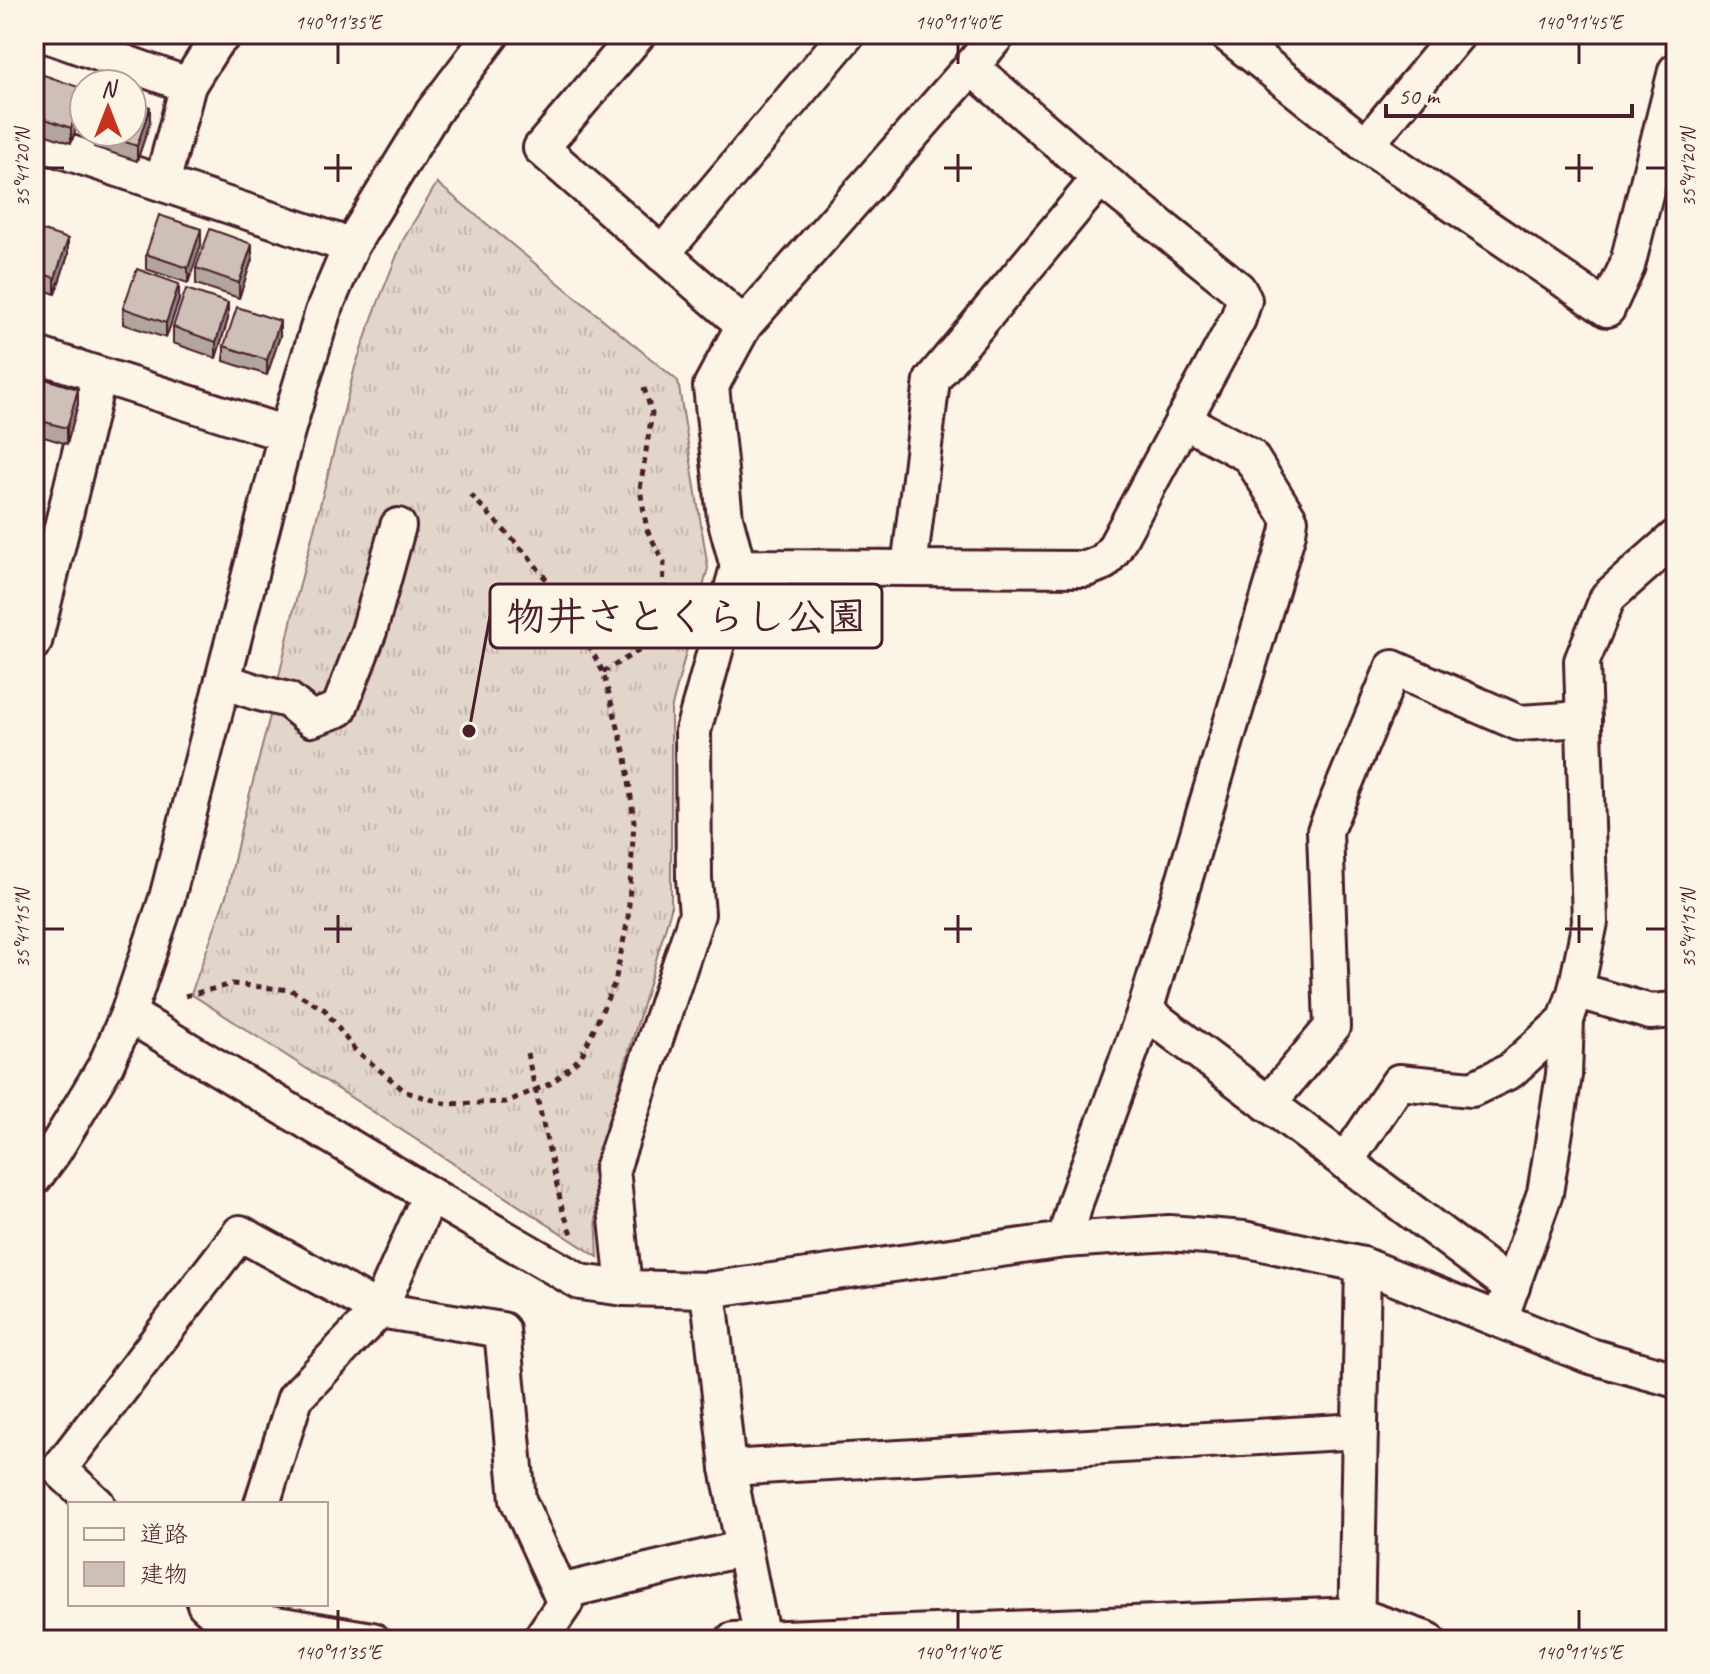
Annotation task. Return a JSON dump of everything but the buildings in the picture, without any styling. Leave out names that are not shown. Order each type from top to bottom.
[{"type":"street","points":[[44,34],[188,85]]},
{"type":"street","points":[[162,183],[188,85],[214,44],[224,34]]},
{"type":"street","points":[[34,1178],[106,1065],[128,1014],[167,898],[286,434],[323,312],[351,246],[433,112],[492,34]]},
{"type":"street","points":[[638,34],[541,148],[744,325]]},
{"type":"street","points":[[662,254],[847,34]]},
{"type":"street","points":[[624,1288],[612,1169],[697,914],[693,731],[736,577],[725,518],[711,386],[744,325],[998,34]]},
{"type":"street","points":[[1227,34],[1366,145],[1607,309],[1627,266],[1676,71]]},
{"type":"street","points":[[1366,145],[1458,34]]},
{"type":"street","points":[[736,577],[909,568],[1086,569],[1104,562],[1114,549],[1238,319],[1244,300],[1238,289],[1100,178],[971,67]]},
{"type":"street","points":[[34,141],[351,246]]},
{"type":"street","points":[[909,568],[932,380],[1100,178]]},
{"type":"street","points":[[34,354],[286,434]]},
{"type":"street","points":[[34,642],[43,562],[99,375]]},
{"type":"street","points":[[1065,1240],[1076,1200],[1145,1011],[1290,520],[1250,456],[1183,420]]},
{"type":"street","points":[[223,681],[288,700],[311,719],[339,709],[369,631],[398,526]]},
{"type":"street","points":[[1500,1321],[1545,1193],[1564,1075],[1571,1005],[1590,922],[1582,661],[1608,597],[1676,537]]},
{"type":"street","points":[[1268,1104],[1332,1027],[1325,831],[1393,668],[1519,723],[1584,719]]},
{"type":"street","points":[[1571,1005],[1650,1012],[1676,1010]]},
{"type":"street","points":[[1345,1162],[1399,1082],[1472,1089],[1510,1071],[1571,1005]]},
{"type":"street","points":[[1145,1011],[1512,1287]]},
{"type":"street","points":[[128,1014],[580,1282],[624,1288],[707,1290],[1065,1240],[1169,1233],[1244,1239],[1363,1265],[1587,1355],[1676,1380]]},
{"type":"street","points":[[263,1502],[295,1398],[379,1310],[430,1195]]},
{"type":"street","points":[[95,1502],[59,1469],[240,1233],[379,1310],[502,1330],[518,1500],[565,1603],[540,1640]]},
{"type":"street","points":[[1356,1628],[1363,1265]]},
{"type":"street","points":[[707,1290],[728,1468],[744,1548],[747,1639],[1356,1628],[1428,1640]]},
{"type":"street","points":[[728,1468],[1360,1431]]},
{"type":"street","points":[[560,1592],[744,1548]]},
{"type":"street","points":[[213,1615],[372,1640]]},
{"type":"path","points":[[644,388],[652,413],[640,489],[647,530],[664,562],[662,637]]},
{"type":"path","points":[[185,996],[232,984],[291,990],[325,1010],[353,1048],[406,1092],[447,1104],[506,1102],[552,1083],[581,1057],[615,982],[628,919],[634,822],[626,757],[603,672],[572,614],[530,558],[471,495]]},
{"type":"path","points":[[603,672],[662,637],[736,577]]},
{"type":"path","points":[[527,1053],[563,1212],[577,1246]]},
{"type":"green space","points":[[437,183],[678,381],[708,568],[671,710],[671,909],[594,1170],[598,1257],[191,994],[227,893],[355,367],[403,240]]},
{"type":"place","name":"物井さとくらし公園","points":[[469,731]]}]
